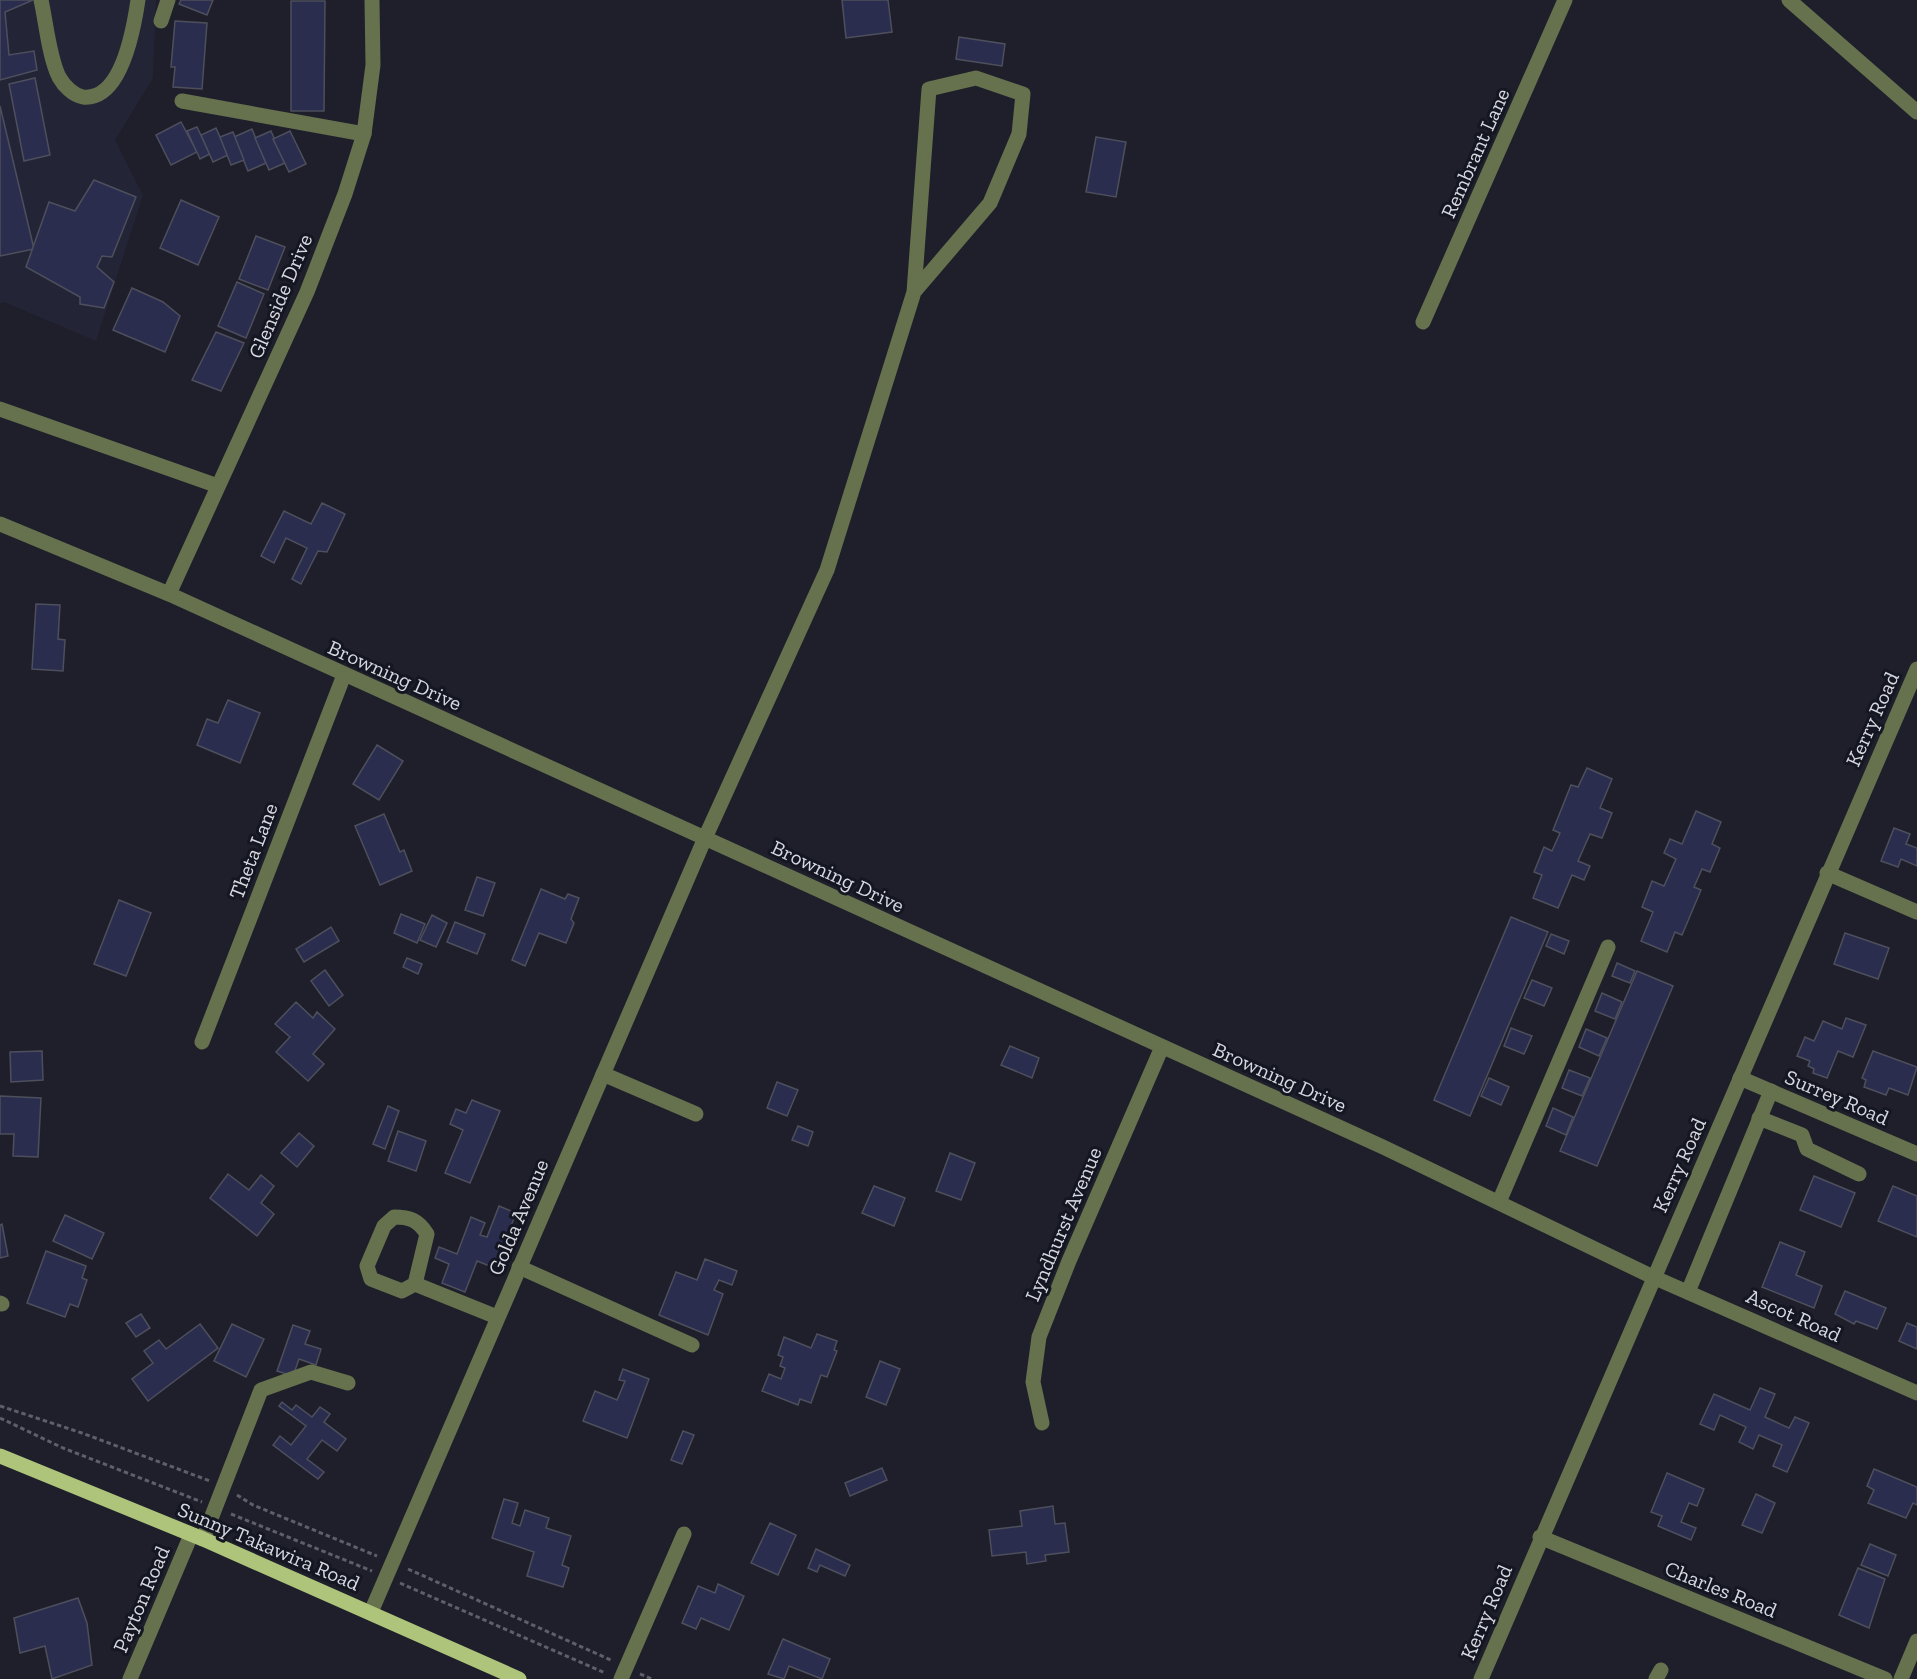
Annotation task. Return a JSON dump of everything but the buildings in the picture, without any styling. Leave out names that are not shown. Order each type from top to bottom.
[{"type":"main road","name":"Sunny Takawira Road","points":[[0,1456],[197,1537],[519,1679]]},
{"type":"street","points":[[41,0],[59,76],[68,90],[82,97],[98,95],[117,75],[129,45],[138,0]]},
{"type":"street","points":[[161,21],[168,0]]},
{"type":"street","name":"Glenside Drive","points":[[169,594],[307,292],[345,194],[364,134],[372,65],[372,0]]},
{"type":"street","name":"Rembrant Lane","points":[[1423,322],[1565,0]]},
{"type":"street","points":[[1790,0],[1917,112]]},
{"type":"street","points":[[976,78],[1023,94],[1019,134],[990,202],[915,292],[929,89],[976,78]]},
{"type":"street","points":[[182,101],[364,134]]},
{"type":"street","name":"Golda Avenue","points":[[370,1612],[705,838],[827,570],[915,292]]},
{"type":"street","points":[[0,409],[218,486]]},
{"type":"street","name":"Browning Drive","points":[[2,529],[169,594],[1499,1202],[1653,1277]]},
{"type":"street","name":"Kerry Road","points":[[1482,1678],[1540,1537],[1917,670]]},
{"type":"street","name":"Theta Lane","points":[[202,1042],[344,675]]},
{"type":"street","points":[[1827,873],[1917,912]]},
{"type":"street","points":[[1499,1202],[1608,947]]},
{"type":"street","name":"Lyndhurst Avenue","points":[[1042,1423],[1033,1382],[1039,1337],[1069,1261],[1162,1047]]},
{"type":"street","points":[[603,1074],[696,1114]]},
{"type":"street","name":"Surrey Road","points":[[1740,1078],[1917,1154]]},
{"type":"street","points":[[1688,1292],[1771,1091]]},
{"type":"street","points":[[1759,1118],[1802,1135],[1808,1149],[1859,1174]]},
{"type":"street","points":[[394,1217],[408,1217],[420,1224],[427,1234],[415,1284],[402,1291],[371,1279],[367,1266],[384,1226],[394,1217]]},
{"type":"street","points":[[519,1267],[692,1345]]},
{"type":"street","name":"Ascot Road","points":[[1653,1277],[1917,1393]]},
{"type":"street","points":[[415,1284],[497,1317]]},
{"type":"street","name":"Payton Road","points":[[130,1679],[197,1537],[215,1507],[261,1390],[311,1372],[348,1383]]},
{"type":"street","points":[[618,1673],[684,1534]]},
{"type":"street","name":"Charles Road","points":[[1540,1537],[1885,1679]]},
{"type":"street","points":[[1901,1679],[1917,1641]]},
{"type":"path","points":[[0,1406],[186,1470],[253,1504],[392,1562],[618,1673]]},
{"type":"path","points":[[0,1418],[63,1448],[215,1507],[618,1673],[652,1679]]},
{"type":"shaded area","points":[[0,0],[156,0],[153,78],[115,140],[143,195],[96,341],[4,302],[0,303]]}]
